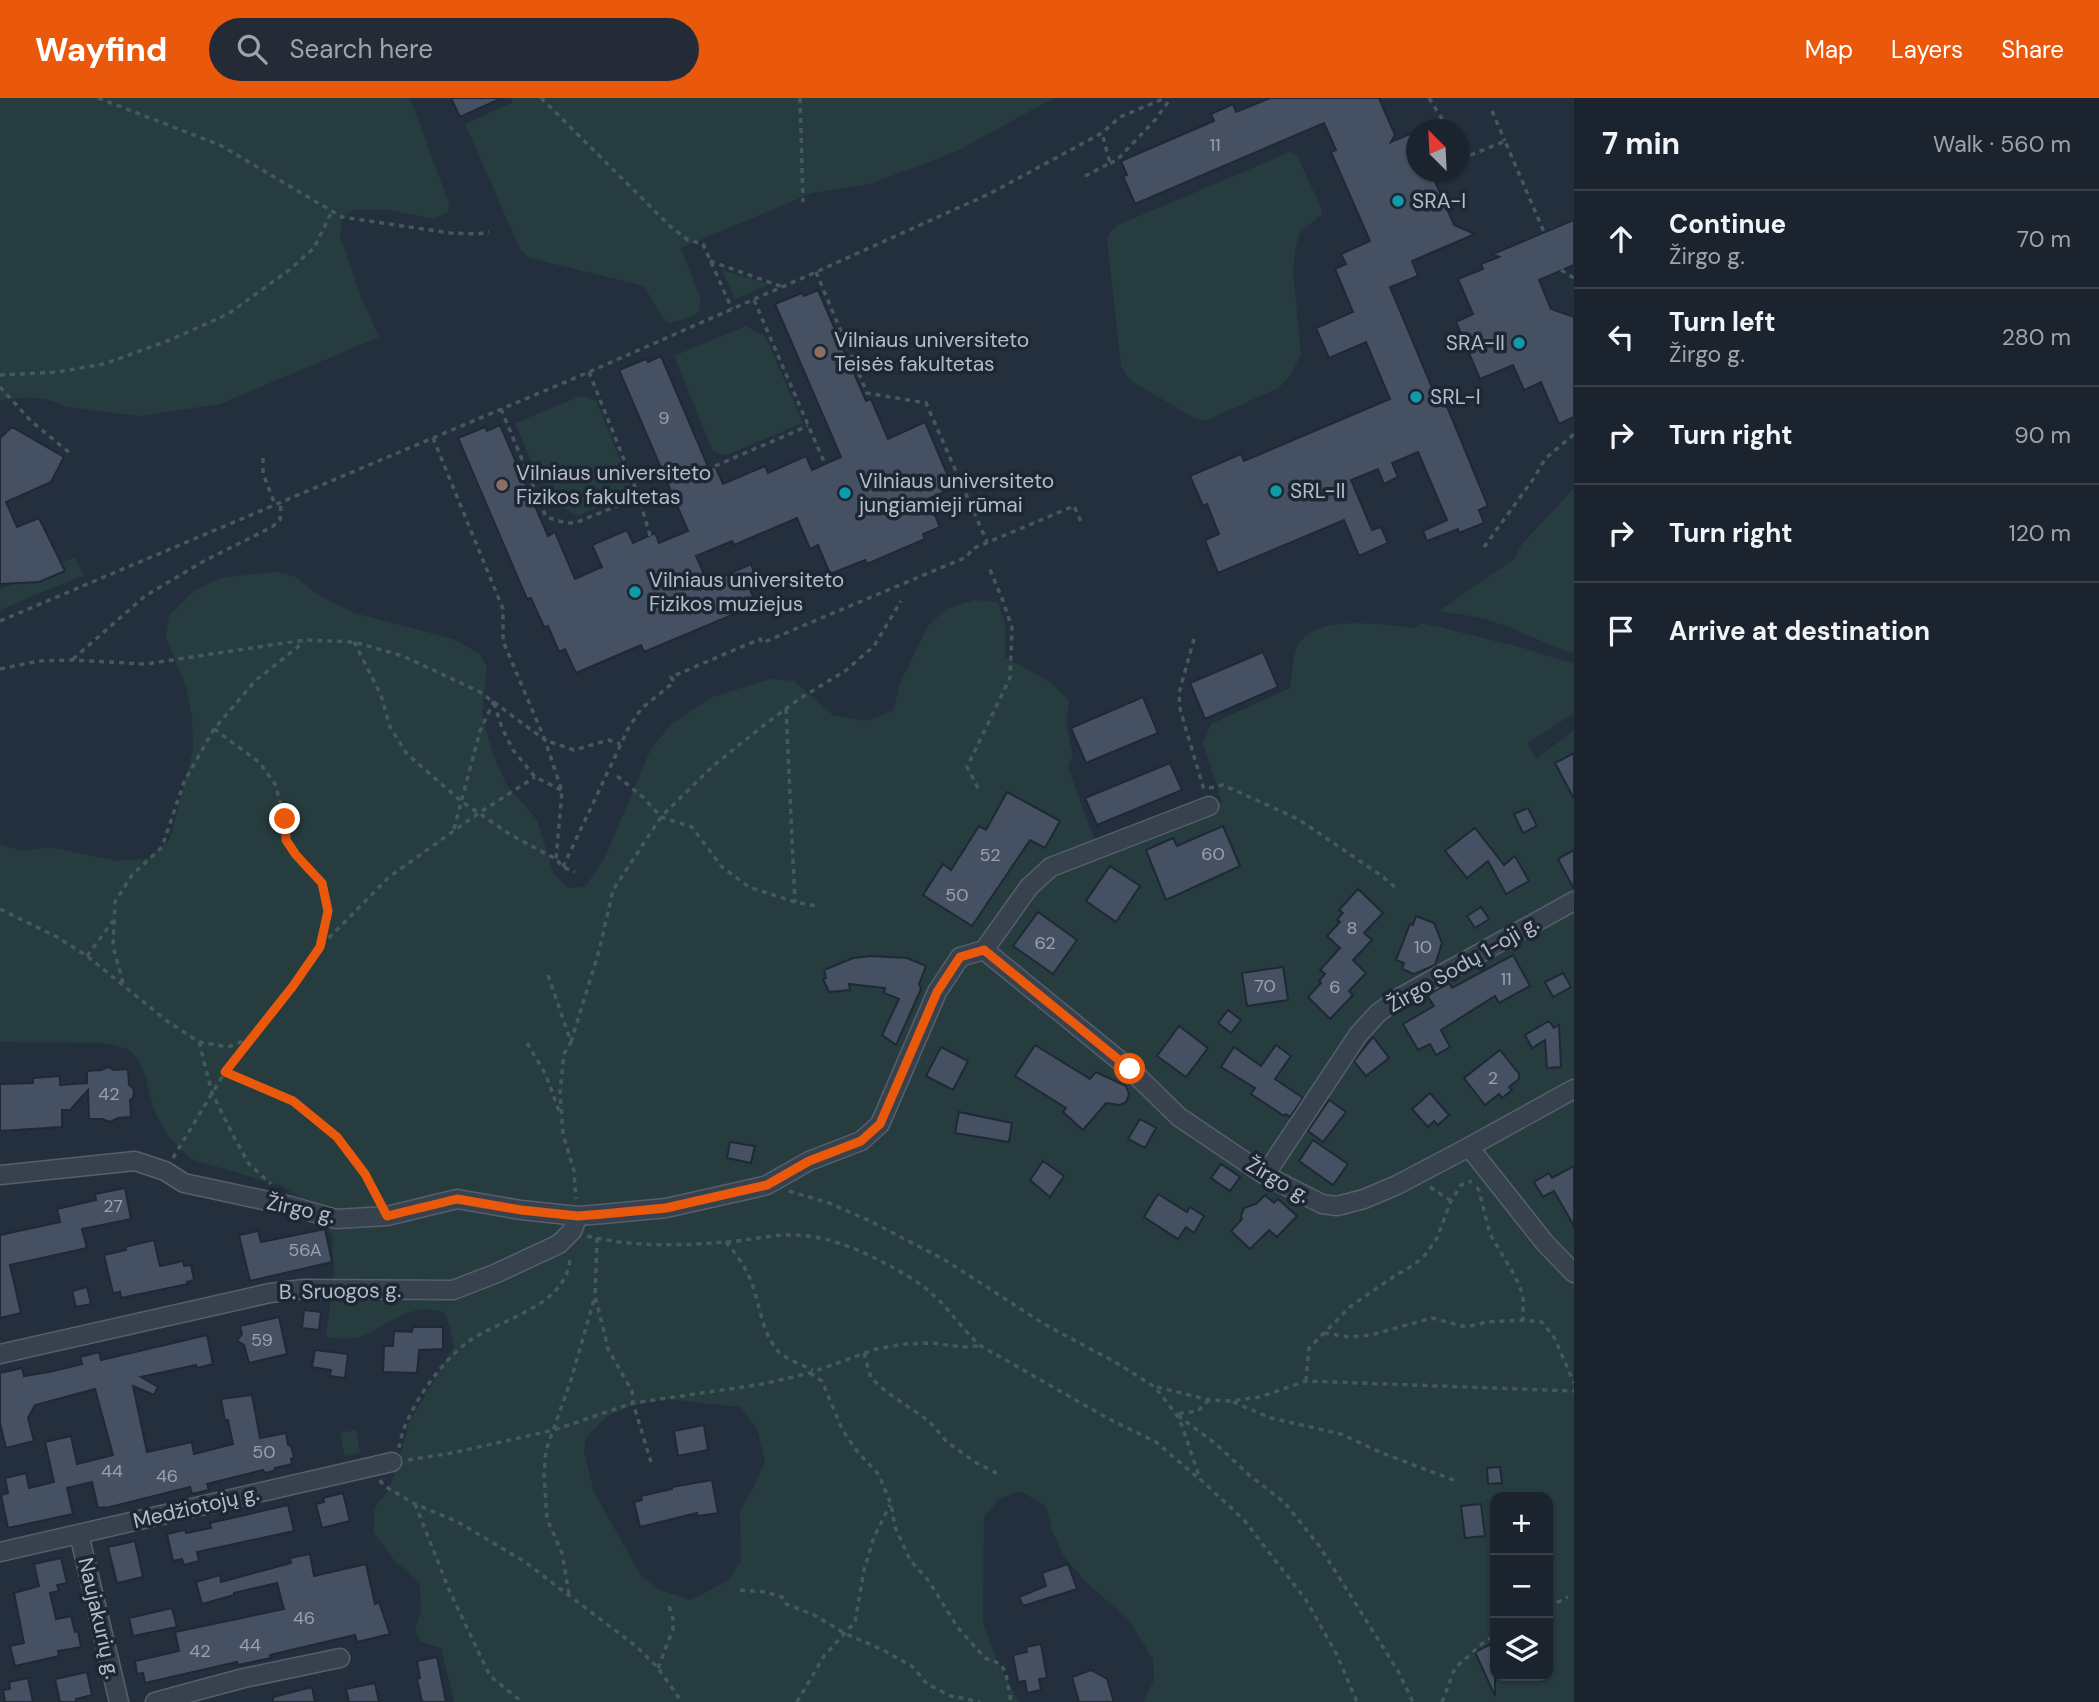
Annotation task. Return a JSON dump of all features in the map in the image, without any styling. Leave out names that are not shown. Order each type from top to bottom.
[{"type":"street","name":"Žirgo g.","points":[[0,1175],[135,1161],[165,1171],[184,1182],[336,1219],[387,1216],[457,1199],[521,1210],[573,1227],[767,1185],[809,1161],[861,1141],[880,1124],[937,992],[960,957],[984,950],[1029,887],[1051,867],[1206,797]]},
{"type":"street","name":"Žirgo Sodų 1-oji g.","points":[[1265,1175],[1359,1035],[1378,1013],[1399,998],[1574,901]]},
{"type":"street","name":"Žirgo g.","points":[[984,950],[1130,1069],[1180,1117],[1265,1175],[1321,1204],[1337,1206],[1364,1199],[1469,1147],[1574,1088]]},
{"type":"street","points":[[1469,1147],[1545,1242],[1574,1273]]},
{"type":"street","name":"B. Sruogos g.","points":[[0,1354],[271,1293],[304,1289],[453,1290],[559,1244],[573,1227]]},
{"type":"street","name":"Medžiotojų g.","points":[[0,1552],[396,1461]]},
{"type":"street","name":"Naujakurių g.","points":[[79,1534],[119,1702]]},
{"type":"street","points":[[155,1702],[244,1678],[340,1658]]},
{"type":"path","points":[[98,98],[220,145],[342,217],[450,233],[489,232]]},
{"type":"path","points":[[541,98],[671,227],[688,240],[703,244],[732,309]]},
{"type":"path","points":[[800,98],[803,202]]},
{"type":"path","points":[[0,621],[783,287],[990,193],[1101,133],[1121,117],[1165,98]]},
{"type":"path","points":[[1085,176],[1116,161],[1155,120],[1171,98]]},
{"type":"path","points":[[1429,98],[1442,119]]},
{"type":"path","points":[[1492,111],[1544,232]]},
{"type":"path","points":[[1101,133],[1110,163]]},
{"type":"path","points":[[1469,156],[1505,141]]},
{"type":"path","points":[[0,375],[58,372],[104,364],[170,340],[228,314],[288,271],[314,248],[332,211]]},
{"type":"path","points":[[710,261],[783,287]]},
{"type":"path","points":[[1561,270],[1574,278]]},
{"type":"path","points":[[816,272],[867,393],[926,403],[986,542]]},
{"type":"path","points":[[754,300],[825,464]]},
{"type":"path","points":[[589,372],[639,497],[650,536]]},
{"type":"path","points":[[0,387],[31,421],[71,454]]},
{"type":"path","points":[[501,409],[546,517],[575,523],[639,497]]},
{"type":"path","points":[[715,466],[808,426]]},
{"type":"path","points":[[1484,547],[1545,459],[1574,434]]},
{"type":"path","points":[[433,438],[503,609],[503,641],[545,740],[562,791],[555,859]]},
{"type":"path","points":[[263,458],[263,473],[275,505]]},
{"type":"path","points":[[72,660],[145,596],[204,561],[272,527],[280,520],[281,503]]},
{"type":"path","points":[[563,867],[620,744],[641,709],[674,682],[671,677],[760,639],[762,643],[967,557],[972,549],[986,542],[1074,506],[1082,524]]},
{"type":"path","points":[[978,789],[967,766],[1010,678],[1012,628],[988,565]]},
{"type":"path","points":[[901,601],[874,646],[845,671],[786,709],[713,766],[661,817],[613,890],[599,951],[571,1042],[564,1054],[560,1092],[561,1117],[574,1171],[570,1261],[559,1287],[542,1304],[471,1340],[447,1360],[429,1384],[401,1436],[396,1461],[453,1453],[554,1430],[632,1403],[763,1384],[812,1372],[876,1349],[933,1343],[961,1347],[981,1346]]},
{"type":"path","points":[[1194,639],[1179,693],[1180,709],[1206,797],[1223,785],[1298,819],[1397,889]]},
{"type":"path","points":[[0,669],[39,661],[145,664],[305,640],[354,642],[403,656],[470,687],[494,701],[545,740],[574,750],[609,740],[620,744]]},
{"type":"path","points":[[123,983],[113,946],[115,902],[132,875],[162,847],[184,782],[214,729],[255,681],[305,640]]},
{"type":"path","points":[[354,642],[381,695],[390,727],[407,754],[461,801],[511,835],[575,872]]},
{"type":"path","points":[[494,701],[502,728],[513,750],[535,777],[562,791]]},
{"type":"path","points":[[453,831],[480,731],[494,701]]},
{"type":"path","points":[[786,709],[795,902]]},
{"type":"path","points":[[214,729],[259,762],[275,783],[285,819],[286,840],[322,883],[328,911],[320,947]]},
{"type":"path","points":[[617,776],[644,798],[661,817],[692,827],[722,867],[748,887],[816,906]]},
{"type":"path","points":[[165,1171],[225,1072],[293,986],[320,947],[389,877],[535,777]]},
{"type":"path","points":[[1,913],[57,937],[87,956],[167,1021],[199,1042],[228,1048],[254,1037]]},
{"type":"path","points":[[87,956],[113,920]]},
{"type":"path","points":[[548,975],[571,1042]]},
{"type":"path","points":[[199,1042],[212,1093],[235,1139],[250,1164],[291,1206]]},
{"type":"path","points":[[527,1043],[545,1075],[561,1117]]},
{"type":"path","points":[[225,1072],[293,1101],[337,1137],[365,1174],[387,1216]]},
{"type":"path","points":[[1416,1175],[1451,1201]]},
{"type":"path","points":[[1306,1381],[1309,1348],[1351,1306],[1425,1255],[1437,1238],[1451,1201],[1461,1185],[1472,1180],[1479,1191],[1490,1234],[1523,1295],[1523,1320]]},
{"type":"path","points":[[767,1185],[829,1203],[911,1242],[945,1260],[1044,1324],[1155,1387],[1209,1400],[1231,1401],[1260,1397],[1306,1381],[1574,1391]]},
{"type":"path","points":[[573,1227],[597,1238],[636,1244],[726,1242],[794,1235],[845,1244],[890,1266],[929,1291],[981,1346],[1156,1442],[1244,1520],[1306,1600],[1337,1655],[1357,1702]]},
{"type":"path","points":[[569,1595],[562,1553],[547,1519],[544,1474],[546,1450],[571,1380],[595,1296],[597,1238]]},
{"type":"path","points":[[726,1242],[738,1256],[754,1289],[758,1310],[768,1334],[780,1353],[822,1381],[842,1429],[856,1450],[879,1475],[891,1504],[895,1527],[910,1560],[928,1580],[958,1628],[985,1658],[1001,1664],[1006,1674],[1011,1702]]},
{"type":"path","points":[[595,1296],[608,1349],[632,1391],[632,1403],[651,1462]]},
{"type":"path","points":[[1324,1333],[1371,1335],[1432,1318],[1466,1326],[1523,1320],[1542,1322],[1554,1336],[1574,1383]]},
{"type":"path","points":[[864,1353],[871,1378],[929,1421],[947,1442],[998,1474]]},
{"type":"path","points":[[1155,1387],[1176,1414],[1200,1479]]},
{"type":"path","points":[[1176,1414],[1198,1411],[1209,1400]]},
{"type":"path","points":[[1231,1401],[1271,1418],[1341,1434],[1382,1454],[1456,1481]]},
{"type":"path","points":[[1176,1414],[1285,1503],[1327,1557],[1398,1671],[1413,1702]]},
{"type":"path","points":[[370,1467],[383,1485],[415,1504],[458,1522],[497,1544],[619,1632],[658,1668],[681,1702]]},
{"type":"path","points":[[415,1504],[450,1592],[490,1676],[522,1702]]},
{"type":"path","points":[[797,1702],[824,1656],[855,1622],[864,1570],[874,1537],[891,1504]]},
{"type":"path","points":[[740,1590],[765,1592],[782,1597],[784,1603],[814,1615],[913,1667],[927,1684],[951,1696],[980,1702]]},
{"type":"path","points":[[1553,1604],[1568,1597]]},
{"type":"path","points":[[658,1668],[673,1629],[668,1602]]},
{"type":"path","points":[[1442,1702],[1455,1668],[1490,1638]]},
{"type":"green space","points":[[0,98],[410,98],[450,206],[446,213],[433,219],[391,210],[354,210],[342,217],[340,236],[359,292],[379,337],[220,404],[140,416],[66,407],[34,398],[0,401]]},
{"type":"green space","points":[[512,98],[1054,98],[955,152],[870,184],[812,193],[681,248],[700,298],[699,312],[669,323],[662,317],[644,286],[529,258],[520,249],[465,124],[513,102]]},
{"type":"green space","points":[[1290,152],[1297,155],[1322,210],[1321,215],[1300,232],[1295,251],[1293,272],[1301,354],[1291,374],[1279,388],[1205,421],[1194,418],[1130,380],[1121,366],[1107,240],[1110,232],[1118,225]]},
{"type":"green space","points":[[722,270],[769,284],[735,299]]},
{"type":"green space","points":[[746,326],[765,336],[803,423],[726,455],[713,452],[674,356]]},
{"type":"green space","points":[[581,396],[596,401],[634,493],[577,516],[546,497],[515,423]]},
{"type":"green space","points":[[1574,488],[1574,653],[1495,622],[1439,611],[1514,559],[1522,544]]},
{"type":"green space","points":[[75,557],[83,575],[0,610],[0,590],[14,583],[39,582],[65,571],[61,563]]},
{"type":"green space","points":[[275,572],[294,576],[320,596],[355,613],[453,639],[479,653],[487,667],[482,715],[493,754],[506,784],[537,820],[554,875],[569,888],[585,887],[605,857],[650,751],[671,724],[712,697],[770,679],[794,681],[833,715],[865,721],[893,711],[901,681],[928,626],[946,609],[974,600],[998,602],[1005,624],[1005,657],[1052,683],[1069,701],[1066,723],[1073,755],[1068,767],[1099,853],[1222,802],[1203,743],[1211,724],[1290,688],[1296,649],[1304,637],[1317,630],[1332,625],[1349,624],[1414,628],[1422,623],[1523,648],[1574,664],[1574,713],[1528,743],[1536,759],[1574,730],[1574,1702],[1143,1702],[1154,1680],[1153,1659],[1128,1619],[1087,1583],[1064,1557],[1052,1530],[1046,1507],[1021,1491],[999,1499],[984,1517],[983,1622],[996,1659],[1019,1702],[454,1702],[441,1648],[421,1642],[415,1631],[421,1610],[420,1583],[394,1560],[374,1533],[374,1508],[389,1490],[410,1421],[454,1346],[444,1313],[422,1309],[401,1316],[359,1337],[326,1337],[334,1274],[332,1235],[307,1202],[282,1186],[190,1159],[167,1135],[154,1110],[145,1074],[138,1059],[128,1049],[106,1043],[0,1042],[0,844],[22,851],[49,847],[117,861],[150,858],[170,839],[193,749],[192,716],[187,690],[166,637],[169,616],[194,591],[221,578]],"holes":[[[665,1399],[740,1407],[757,1429],[765,1460],[755,1485],[740,1510],[741,1561],[727,1581],[691,1600],[657,1589],[640,1574],[594,1492],[584,1452],[586,1437],[606,1417],[631,1406]]]},
{"type":"green space","points":[[356,1430],[360,1453],[345,1456],[340,1433]]},
{"type":"building","points":[[451,98],[502,98],[460,117]]},
{"type":"building","points":[[1270,98],[1379,98],[1395,135],[1391,142],[1406,136],[1406,182],[1435,182],[1454,225],[1475,234],[1412,261],[1418,276],[1390,287],[1433,390],[1439,387],[1488,506],[1479,510],[1484,523],[1459,533],[1458,529],[1427,541],[1423,531],[1447,520],[1418,452],[1392,463],[1398,477],[1384,484],[1378,469],[1351,480],[1372,530],[1381,527],[1388,543],[1359,556],[1344,520],[1218,573],[1205,540],[1219,534],[1207,504],[1203,506],[1190,476],[1241,454],[1244,461],[1390,399],[1366,342],[1329,358],[1316,328],[1353,312],[1335,269],[1346,264],[1341,254],[1370,241],[1331,152],[1336,150],[1324,123],[1135,204],[1123,176],[1127,175],[1121,161],[1214,121],[1211,114],[1233,104],[1236,112]]},
{"type":"building","name":"SRA-II","points":[[1574,220],[1574,265],[1539,280],[1551,309],[1574,317],[1574,417],[1559,424],[1541,382],[1524,390],[1513,365],[1480,379],[1456,322],[1473,314],[1458,279],[1483,269],[1481,264],[1499,257],[1493,254]]},
{"type":"building","points":[[818,290],[866,401],[871,399],[888,439],[925,422],[953,488],[928,499],[940,527],[923,534],[925,539],[867,564],[865,560],[830,574],[818,545],[810,549],[797,518],[734,545],[732,541],[696,556],[708,583],[751,564],[757,580],[748,584],[756,605],[644,652],[641,645],[576,673],[565,649],[559,652],[548,626],[544,627],[531,598],[527,599],[458,438],[485,427],[487,431],[500,425],[548,536],[555,532],[575,579],[602,567],[592,545],[627,530],[633,543],[655,533],[659,543],[688,531],[619,370],[661,356],[709,469],[715,466],[723,484],[765,466],[768,473],[806,456],[812,470],[841,457],[775,304],[802,293],[804,296]]},
{"type":"building","points":[[12,427],[64,457],[51,482],[6,502],[17,527],[39,518],[65,571],[39,582],[0,584],[0,438]]},
{"type":"building","points":[[1263,652],[1278,687],[1205,719],[1190,683]]},
{"type":"building","points":[[1143,697],[1158,733],[1086,763],[1071,728]]},
{"type":"building","points":[[1574,753],[1574,799],[1555,763]]},
{"type":"building","points":[[1170,763],[1182,790],[1097,825],[1085,798]]},
{"type":"building","points":[[1007,792],[1060,821],[1045,848],[1030,840],[972,926],[923,895],[943,864],[951,870],[979,826],[986,830]]},
{"type":"building","points":[[1528,808],[1537,826],[1523,833],[1514,814]]},
{"type":"building","points":[[1223,826],[1240,866],[1166,900],[1146,850],[1173,838],[1177,846]]},
{"type":"building","points":[[1475,828],[1504,865],[1515,856],[1529,881],[1506,894],[1488,861],[1467,878],[1445,851]]},
{"type":"building","points":[[1574,850],[1574,889],[1558,859]]},
{"type":"building","points":[[1110,866],[1140,886],[1116,922],[1086,901]]},
{"type":"building","points":[[1358,889],[1383,913],[1364,933],[1372,940],[1353,960],[1366,973],[1349,991],[1353,995],[1330,1019],[1308,997],[1321,983],[1319,981],[1325,974],[1320,970],[1340,948],[1327,936],[1340,922],[1337,920],[1343,913],[1339,910]]},
{"type":"building","points":[[1481,907],[1489,919],[1475,928],[1467,916]]},
{"type":"building","points":[[1038,912],[1077,940],[1053,974],[1013,946]]},
{"type":"building","points":[[1416,916],[1434,923],[1442,943],[1435,965],[1414,974],[1402,969],[1404,963],[1396,960],[1410,924],[1413,925]]},
{"type":"building","points":[[1513,955],[1530,986],[1499,1003],[1495,996],[1441,1030],[1450,1047],[1436,1055],[1430,1044],[1418,1050],[1403,1024],[1434,1006],[1427,995],[1449,983],[1452,988]]},
{"type":"building","points":[[853,958],[907,958],[926,966],[919,984],[921,989],[896,1045],[882,1035],[899,999],[884,993],[885,988],[849,984],[850,990],[829,992],[823,979],[826,978],[824,970]]},
{"type":"building","points":[[1283,967],[1288,1000],[1247,1006],[1242,973]]},
{"type":"building","points":[[1563,973],[1571,987],[1553,997],[1545,982]]},
{"type":"building","points":[[1228,1010],[1241,1020],[1231,1033],[1218,1023]]},
{"type":"building","points":[[1549,1021],[1554,1028],[1559,1025],[1561,1067],[1547,1068],[1545,1040],[1532,1048],[1525,1035]]},
{"type":"building","points":[[1179,1026],[1208,1048],[1186,1077],[1157,1056]]},
{"type":"building","points":[[1373,1037],[1389,1058],[1366,1076],[1354,1061]]},
{"type":"building","points":[[1035,1045],[1090,1079],[1096,1072],[1126,1086],[1129,1094],[1126,1102],[1120,1105],[1106,1103],[1083,1130],[1063,1112],[1066,1108],[1015,1076]]},
{"type":"building","points":[[1276,1045],[1291,1056],[1275,1079],[1303,1098],[1290,1117],[1286,1114],[1284,1116],[1251,1094],[1255,1088],[1221,1067],[1234,1047],[1261,1066]]},
{"type":"building","points":[[941,1047],[968,1061],[953,1090],[926,1076]]},
{"type":"building","points":[[1500,1050],[1519,1074],[1519,1079],[1509,1087],[1512,1090],[1502,1098],[1499,1094],[1485,1105],[1464,1078]]},
{"type":"building","points":[[108,1067],[114,1070],[128,1069],[129,1085],[134,1092],[130,1100],[131,1117],[110,1122],[89,1119],[88,1090],[70,1110],[62,1110],[62,1127],[0,1131],[0,1084],[33,1083],[33,1078],[60,1076],[60,1085],[87,1083],[87,1071]]},
{"type":"building","points":[[1430,1093],[1449,1115],[1438,1125],[1434,1121],[1428,1127],[1412,1109]]},
{"type":"building","points":[[1329,1100],[1346,1112],[1323,1142],[1308,1131]]},
{"type":"building","points":[[959,1112],[1012,1123],[1009,1142],[955,1133]]},
{"type":"building","points":[[1140,1119],[1156,1128],[1145,1148],[1128,1139]]},
{"type":"building","points":[[1313,1140],[1348,1164],[1333,1185],[1299,1161]]},
{"type":"building","points":[[730,1142],[755,1146],[751,1163],[727,1158]]},
{"type":"building","points":[[1043,1161],[1064,1176],[1050,1197],[1030,1180]]},
{"type":"building","points":[[1221,1164],[1240,1177],[1230,1191],[1211,1178]]},
{"type":"building","points":[[1574,1166],[1574,1226],[1554,1191],[1543,1197],[1534,1182],[1549,1173],[1552,1178]]},
{"type":"building","points":[[125,1188],[131,1219],[82,1229],[87,1248],[10,1265],[21,1313],[0,1318],[0,1235],[60,1222],[57,1209],[96,1200],[95,1194]]},
{"type":"building","points":[[1158,1194],[1187,1212],[1190,1207],[1204,1216],[1194,1233],[1186,1227],[1178,1239],[1144,1217]]},
{"type":"building","points":[[1265,1195],[1274,1203],[1278,1199],[1297,1216],[1277,1237],[1269,1230],[1250,1249],[1231,1231],[1242,1219],[1244,1208],[1256,1204]]},
{"type":"building","points":[[325,1229],[332,1262],[250,1281],[239,1235],[258,1231],[261,1242]]},
{"type":"building","points":[[154,1240],[160,1266],[183,1261],[184,1266],[191,1265],[194,1280],[187,1282],[188,1284],[121,1298],[120,1292],[113,1293],[104,1255]]},
{"type":"building","points":[[87,1287],[91,1304],[76,1307],[72,1291]]},
{"type":"building","points":[[304,1310],[321,1312],[319,1330],[302,1328]]},
{"type":"building","points":[[279,1317],[287,1354],[249,1363],[244,1345],[237,1341],[242,1334],[240,1326]]},
{"type":"building","points":[[413,1327],[443,1327],[443,1349],[419,1350],[417,1373],[383,1372],[384,1346],[393,1346],[394,1331],[412,1332]]},
{"type":"building","points":[[207,1335],[213,1364],[141,1377],[158,1387],[154,1395],[133,1386],[147,1452],[192,1442],[194,1454],[233,1444],[221,1399],[252,1395],[260,1438],[286,1433],[294,1457],[291,1459],[292,1464],[275,1468],[274,1471],[265,1473],[263,1470],[207,1484],[209,1490],[192,1494],[190,1487],[106,1508],[98,1508],[92,1482],[67,1488],[73,1514],[8,1528],[1,1495],[8,1493],[5,1478],[26,1473],[29,1488],[54,1482],[45,1442],[71,1436],[77,1464],[113,1455],[95,1389],[35,1405],[28,1418],[34,1441],[6,1448],[0,1423],[0,1373],[22,1368],[24,1376],[49,1372],[82,1364],[80,1357],[99,1352],[101,1360]]},
{"type":"building","points":[[315,1350],[348,1354],[345,1378],[330,1376],[331,1370],[312,1367]]},
{"type":"building","points":[[704,1425],[708,1450],[678,1456],[674,1431]]},
{"type":"building","points":[[1500,1467],[1502,1483],[1488,1484],[1487,1468]]},
{"type":"building","points":[[712,1480],[718,1513],[698,1516],[697,1513],[640,1527],[634,1502],[642,1500],[641,1496]]},
{"type":"building","points":[[343,1493],[350,1521],[322,1528],[316,1504],[324,1502],[323,1498]]},
{"type":"building","points":[[1481,1504],[1485,1536],[1465,1538],[1461,1506]]},
{"type":"building","points":[[288,1505],[294,1531],[197,1552],[199,1561],[184,1565],[182,1559],[173,1561],[167,1534],[211,1528],[210,1523]]},
{"type":"building","points":[[135,1541],[143,1577],[117,1583],[108,1547]]},
{"type":"building","points":[[310,1554],[314,1576],[366,1564],[375,1604],[379,1602],[390,1634],[357,1642],[355,1635],[270,1655],[271,1658],[238,1665],[237,1662],[145,1683],[143,1673],[137,1674],[135,1661],[179,1651],[175,1632],[284,1609],[277,1583],[202,1604],[196,1582],[220,1575],[221,1582],[291,1563],[290,1558]]},
{"type":"building","points":[[61,1558],[67,1583],[57,1585],[59,1591],[50,1593],[56,1619],[71,1616],[81,1647],[58,1651],[59,1656],[15,1666],[10,1646],[24,1643],[14,1593],[39,1586],[34,1564]]},
{"type":"building","points":[[1068,1564],[1077,1589],[1023,1606],[1019,1597],[1046,1586],[1042,1573]]},
{"type":"building","points":[[172,1608],[177,1627],[133,1636],[129,1618]]},
{"type":"building","points":[[1041,1644],[1047,1678],[1039,1679],[1041,1690],[1027,1693],[1025,1681],[1018,1682],[1013,1655],[1027,1652],[1026,1647]]},
{"type":"building","points":[[1490,1644],[1490,1681],[1495,1681],[1495,1696],[1475,1652]]},
{"type":"building","points":[[437,1657],[446,1702],[422,1702],[417,1679],[420,1678],[417,1661]]},
{"type":"building","points":[[1091,1670],[1107,1679],[1114,1702],[1079,1702],[1072,1677]]},
{"type":"building","points":[[87,1672],[92,1695],[76,1699],[76,1702],[60,1702],[55,1679]]},
{"type":"building","points":[[28,1678],[33,1702],[5,1702],[3,1690],[10,1689],[9,1682]]},
{"type":"building","points":[[375,1683],[379,1702],[349,1702],[346,1689]]},
{"type":"building","points":[[312,1687],[315,1702],[273,1702],[273,1697]]},
{"type":"place","name":"SRA-I","points":[[1398,201]]},
{"type":"place","name":"SRA-II","points":[[1519,343]]},
{"type":"place","name":"Vilniaus universiteto Teisės fakultetas","points":[[820,352]]},
{"type":"place","name":"SRL-I","points":[[1416,397]]},
{"type":"place","name":"Vilniaus universiteto Fizikos fakultetas","points":[[502,485]]},
{"type":"place","name":"SRL-II","points":[[1276,491]]},
{"type":"place","name":"Vilniaus universiteto jungiamieji rūmai","points":[[845,493]]},
{"type":"place","name":"Vilniaus universiteto Fizikos muziejus","points":[[635,592]]},
{"type":"route","points":[[285,819],[286,840],[322,883],[328,911],[320,947],[293,986],[225,1072],[293,1101],[337,1137],[365,1174],[387,1216],[457,1199],[578,1216],[603,1214],[666,1208],[767,1185],[809,1161],[861,1141],[880,1124],[937,992],[960,957],[984,950],[1130,1069]]}]
